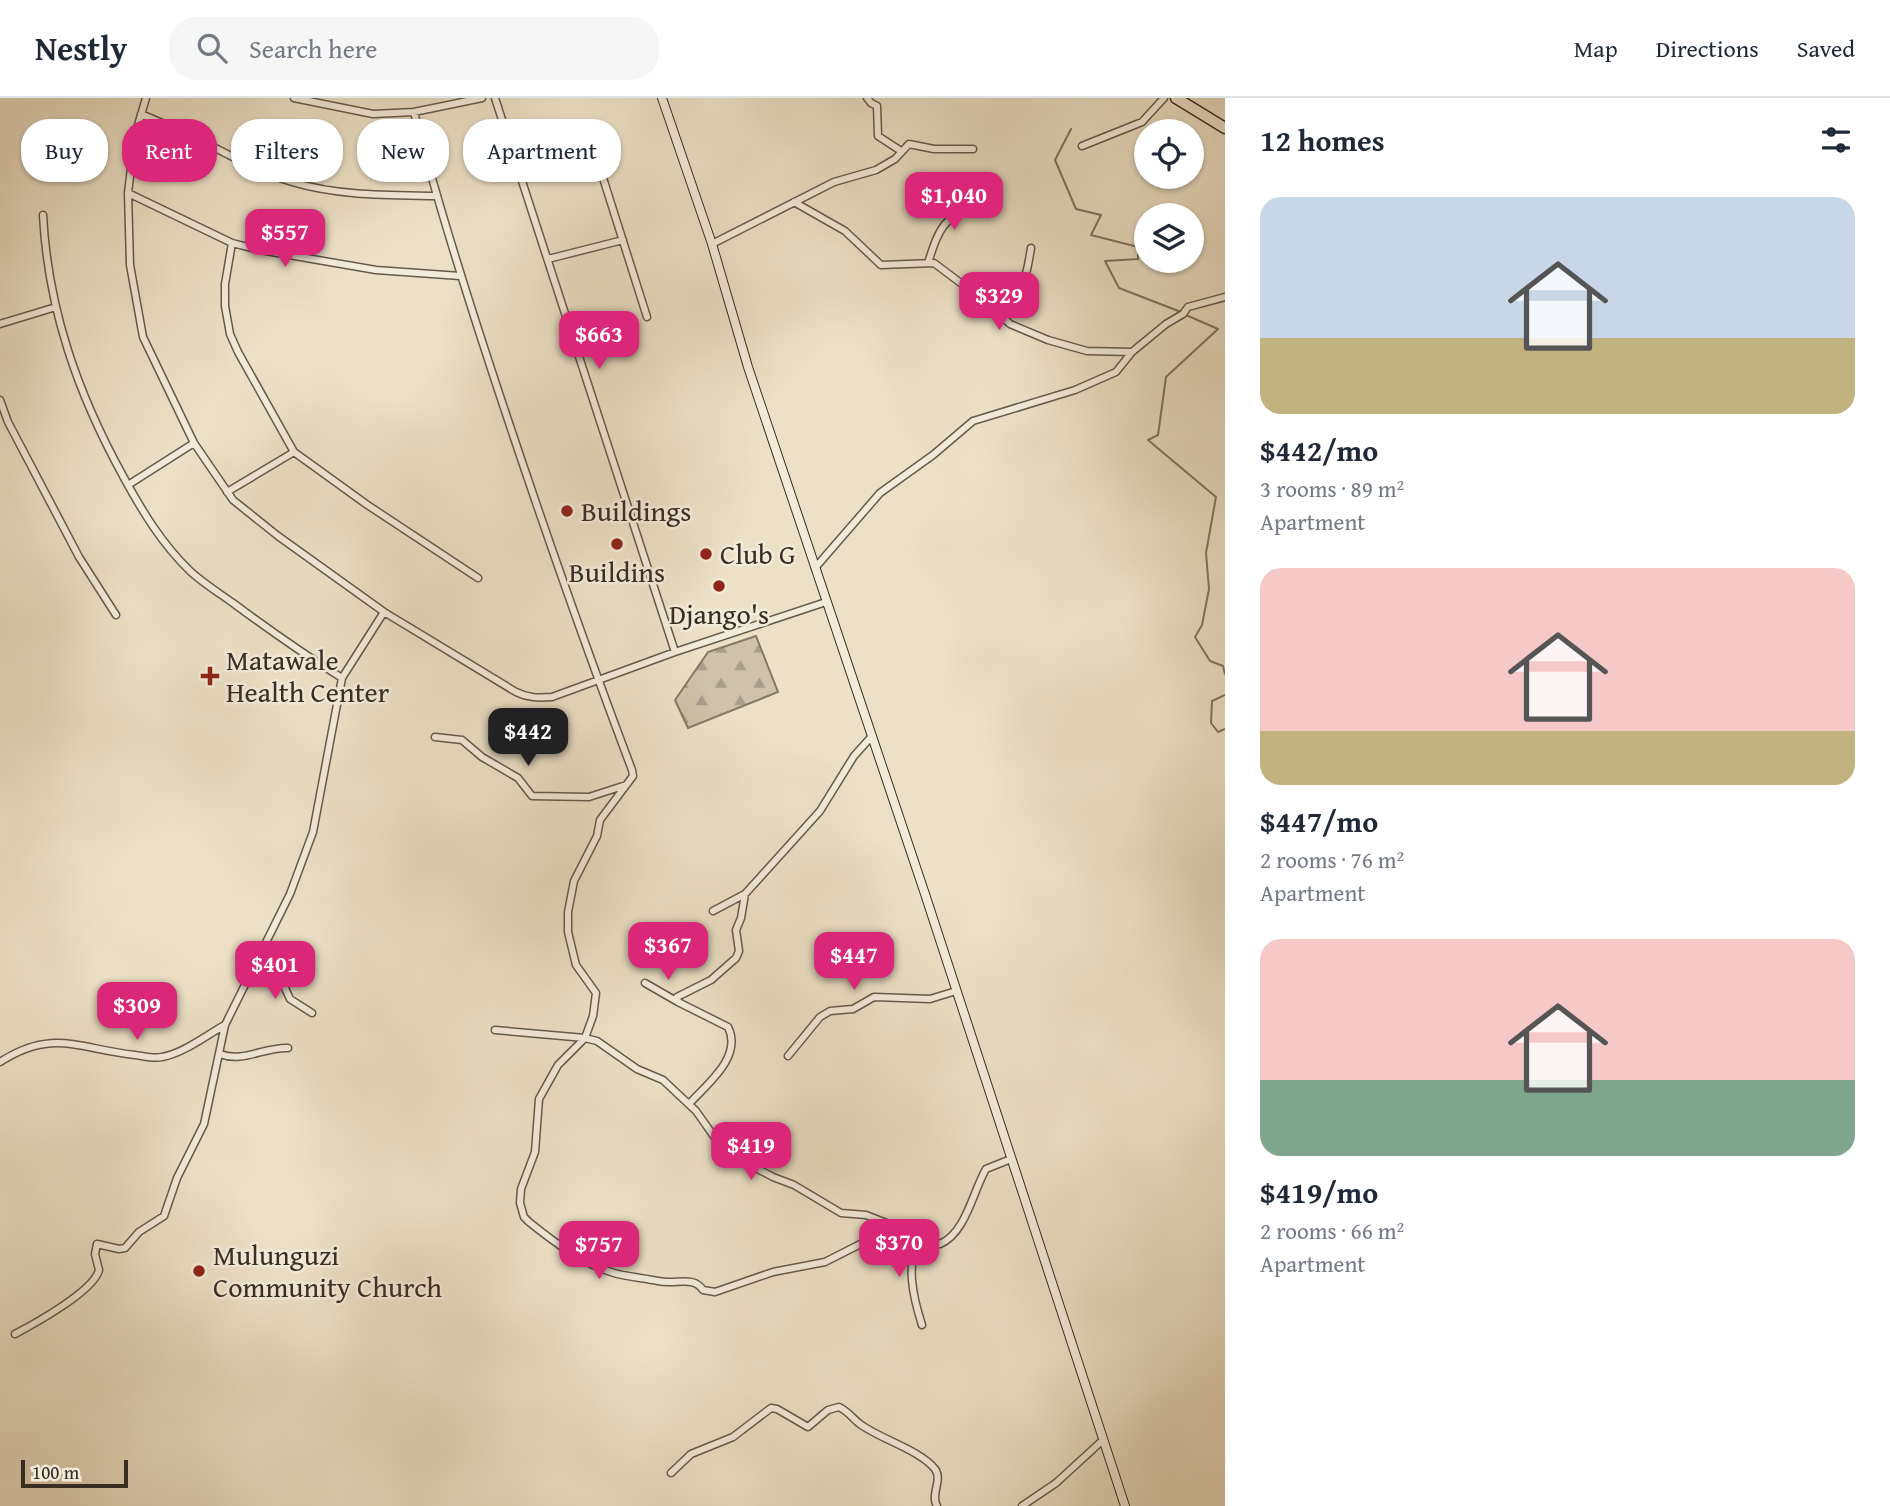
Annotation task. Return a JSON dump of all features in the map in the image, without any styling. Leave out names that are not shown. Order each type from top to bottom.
[{"type":"highway","points":[[1176,98],[1225,128]]},
{"type":"main road","points":[[662,98],[712,244],[748,367],[1125,1506]]},
{"type":"street","points":[[146,98],[135,135],[128,193],[130,265],[143,337],[194,443],[227,492],[242,509],[298,552],[384,612],[527,698],[552,697],[675,652],[826,602]]},
{"type":"street","points":[[294,98],[373,114],[414,112],[482,98]]},
{"type":"street","points":[[495,98],[675,652]]},
{"type":"street","points":[[867,98],[877,106],[878,136],[901,151]]},
{"type":"street","points":[[1082,146],[1142,122],[1164,98]]},
{"type":"street","points":[[414,112],[460,276],[530,488],[633,776],[600,820],[597,836],[574,881],[568,912],[568,932],[576,965],[596,993],[593,1016],[585,1038],[558,1065],[539,1099],[535,1152],[520,1203],[524,1217],[574,1254],[614,1273],[666,1283],[677,1284],[690,1280],[700,1284],[703,1290],[715,1292],[763,1275],[825,1262],[894,1227]]},
{"type":"street","points":[[141,114],[260,170],[294,182],[329,190],[436,197]]},
{"type":"street","points":[[712,244],[834,182],[876,170],[895,159],[909,144],[933,149],[974,149]]},
{"type":"street","points":[[604,182],[647,317]]},
{"type":"street","points":[[128,193],[232,243],[315,261],[376,270],[460,276]]},
{"type":"street","points":[[928,263],[937,233],[943,224],[977,200]]},
{"type":"street","points":[[794,202],[845,231],[881,265],[928,263],[939,266],[1010,324],[1087,352],[1132,352]]},
{"type":"street","points":[[43,215],[44,245],[56,307],[75,377],[128,485],[161,539],[192,573],[342,678]]},
{"type":"street","points":[[548,259],[623,240]]},
{"type":"street","points":[[232,243],[225,284],[225,306],[230,334],[237,352],[294,452],[366,504],[478,578]]},
{"type":"street","points":[[990,305],[1018,290],[1022,285],[1031,248]]},
{"type":"street","points":[[815,568],[880,493],[933,455],[973,421],[1075,390],[1118,371],[1132,352],[1166,324],[1183,314],[1188,307],[1225,297]]},
{"type":"street","points":[[0,324],[56,307]]},
{"type":"street","points":[[1,405],[79,557],[116,615]]},
{"type":"street","points":[[128,485],[194,443]]},
{"type":"street","points":[[227,492],[294,452]]},
{"type":"street","points":[[15,1334],[62,1306],[94,1280],[99,1270],[95,1254],[97,1244],[125,1248],[139,1232],[164,1216],[177,1178],[204,1124],[225,1026],[290,894],[313,832],[342,678],[384,612]]},
{"type":"street","points":[[713,911],[745,894],[821,811],[854,756],[872,736]]},
{"type":"street","points":[[435,737],[462,740],[482,757],[519,778],[532,796],[589,797],[627,784]]},
{"type":"street","points":[[678,1002],[678,995],[711,980],[736,958],[739,951],[736,930],[745,894]]},
{"type":"street","points":[[258,959],[278,973],[290,999],[312,1013]]},
{"type":"street","points":[[645,983],[728,1027],[730,1032],[729,1060],[689,1104]]},
{"type":"street","points":[[788,1056],[820,1017],[830,1011],[853,1009],[874,997],[930,999],[956,991]]},
{"type":"street","points":[[0,1062],[26,1047],[49,1043],[72,1043],[118,1054],[159,1058],[225,1026]]},
{"type":"street","points":[[495,1030],[597,1041],[637,1069],[663,1080],[689,1104],[720,1145],[752,1166],[816,1196],[841,1213],[866,1215],[940,1244],[972,1205],[986,1169],[1011,1158]]},
{"type":"street","points":[[220,1054],[237,1058],[276,1048],[288,1048]]},
{"type":"street","points":[[920,1237],[913,1250],[912,1262],[914,1295],[922,1325]]},
{"type":"street","points":[[671,1472],[691,1454],[733,1437],[771,1408],[808,1427],[828,1410],[839,1408],[933,1467],[937,1475],[933,1500],[937,1506]]},
{"type":"street","points":[[1022,1506],[1056,1483],[1104,1440]]},
{"type":"green space","points":[[756,636],[778,692],[688,728],[675,700],[708,652]]},
{"type":"waterway","points":[[1071,129],[1055,160],[1076,209],[1101,215],[1091,235],[1138,247],[1138,259],[1105,261],[1119,288],[1181,312]]},
{"type":"waterway","points":[[1186,315],[1218,329],[1166,377],[1158,435],[1148,440],[1216,497],[1206,553],[1209,589],[1202,625],[1195,637],[1210,661],[1223,666],[1225,674]]},
{"type":"waterway","points":[[1225,695],[1212,701],[1211,723],[1218,732],[1225,729]]},
{"type":"place","name":"Buildings","points":[[567,511]]},
{"type":"place","name":"Buildins","points":[[617,544]]},
{"type":"place","name":"Club G","points":[[706,554]]},
{"type":"place","name":"Django's","points":[[719,586]]},
{"type":"place","name":"Matawale Health Center","points":[[210,676]]},
{"type":"place","name":"Mulunguzi Community Church","points":[[199,1271]]}]
